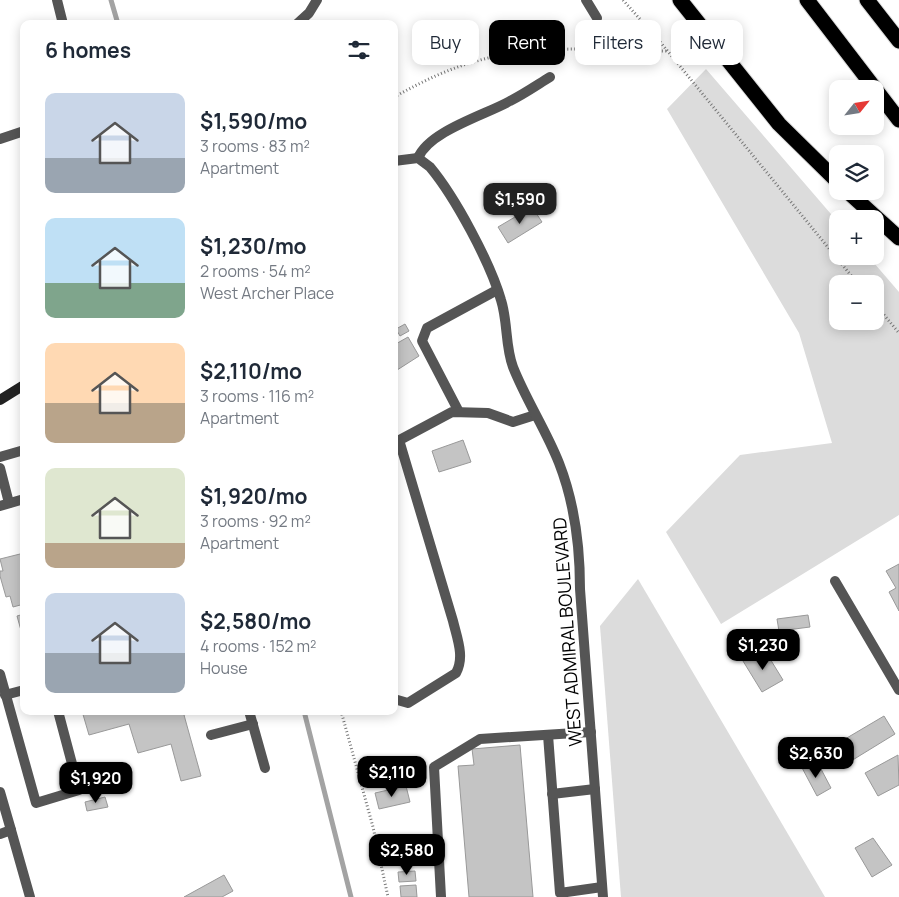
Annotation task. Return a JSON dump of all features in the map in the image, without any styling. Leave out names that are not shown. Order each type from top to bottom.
[{"type":"highway","points":[[680,0],[779,124],[829,173]]},
{"type":"highway","points":[[807,0],[899,120]]},
{"type":"highway","points":[[868,0],[899,41]]},
{"type":"highway","points":[[857,200],[899,238]]},
{"type":"main road","points":[[0,400],[20,388]]},
{"type":"street","points":[[57,0],[62,20]]},
{"type":"street","points":[[302,20],[309,14],[317,0]]},
{"type":"street","points":[[586,0],[597,18]]},
{"type":"street","points":[[398,160],[418,158],[421,149],[455,127],[510,101],[550,77]]},
{"type":"street","points":[[0,139],[20,132]]},
{"type":"street","name":"WEST ADMIRAL BOULEVARD","points":[[418,158],[430,166],[440,180],[480,250],[497,290],[506,324],[511,358],[535,415],[558,460],[574,509],[580,560],[580,589],[603,892]]},
{"type":"street","points":[[459,412],[422,341],[427,328],[497,290]]},
{"type":"street","points":[[398,440],[452,412],[488,413],[512,422],[535,415]]},
{"type":"street","points":[[398,447],[453,621],[460,650],[460,666],[456,673],[408,702],[398,700]]},
{"type":"street","points":[[0,457],[20,451]]},
{"type":"street","points":[[0,468],[4,504],[20,500]]},
{"type":"street","points":[[835,581],[899,690]]},
{"type":"street","points":[[0,674],[36,803],[79,790],[59,715]]},
{"type":"street","points":[[5,694],[20,691]]},
{"type":"street","points":[[250,715],[265,768]]},
{"type":"street","points":[[211,736],[253,724]]},
{"type":"street","points":[[441,897],[434,767],[480,739],[591,732]]},
{"type":"street","points":[[548,735],[560,893],[603,892]]},
{"type":"street","points":[[552,794],[595,789]]},
{"type":"street","points":[[0,792],[30,897]]},
{"type":"street","points":[[0,834],[11,830]]},
{"type":"path","points":[[623,0],[668,51],[851,275]]},
{"type":"path","points":[[398,95],[438,75],[497,56],[532,51],[589,49],[668,51]]},
{"type":"path","points":[[884,315],[899,333]]},
{"type":"path","points":[[342,715],[373,827],[388,897]]},
{"type":"shaded area","points":[[706,69],[829,212],[829,265],[876,265],[899,292],[899,515],[721,624],[666,532],[740,455],[832,443],[799,333],[667,109]]},
{"type":"shaded area","points":[[638,579],[825,897],[621,897],[600,626]]},
{"type":"building","points":[[532,207],[542,222],[508,243],[498,227]]},
{"type":"building","points":[[405,324],[409,331],[400,336],[398,328]]},
{"type":"building","points":[[408,337],[419,356],[398,369],[398,343]]},
{"type":"building","points":[[463,440],[471,462],[439,472],[432,451]]},
{"type":"building","points":[[20,554],[20,605],[13,607],[10,596],[6,597],[0,576],[0,571],[3,571],[0,559]]},
{"type":"building","points":[[899,564],[899,611],[889,592],[896,588],[886,571]]},
{"type":"building","points":[[20,615],[20,627],[17,616]]},
{"type":"building","points":[[808,615],[810,627],[779,631],[777,619]]},
{"type":"building","points":[[764,649],[783,680],[762,692],[743,661]]},
{"type":"building","points":[[83,715],[184,715],[201,776],[181,781],[171,744],[138,753],[129,724],[89,735]]},
{"type":"building","points":[[884,716],[895,734],[851,761],[840,742]]},
{"type":"building","points":[[520,745],[533,897],[469,897],[458,766],[474,765],[472,749]]},
{"type":"building","points":[[898,755],[899,785],[878,796],[865,773]]},
{"type":"building","points":[[807,760],[814,773],[821,769],[831,788],[817,796],[800,764]]},
{"type":"building","points":[[406,786],[410,802],[379,809],[375,793]]},
{"type":"building","points":[[105,797],[108,807],[87,811],[85,802]]},
{"type":"building","points":[[873,838],[892,865],[872,877],[855,848]]},
{"type":"building","points":[[415,871],[416,881],[399,882],[398,872]]},
{"type":"building","points":[[224,875],[233,891],[222,897],[184,897]]},
{"type":"building","points":[[416,885],[417,897],[401,897],[400,886]]},
{"type":"waterway","points":[[111,0],[117,20]]},
{"type":"waterway","points":[[305,715],[351,897]]}]
